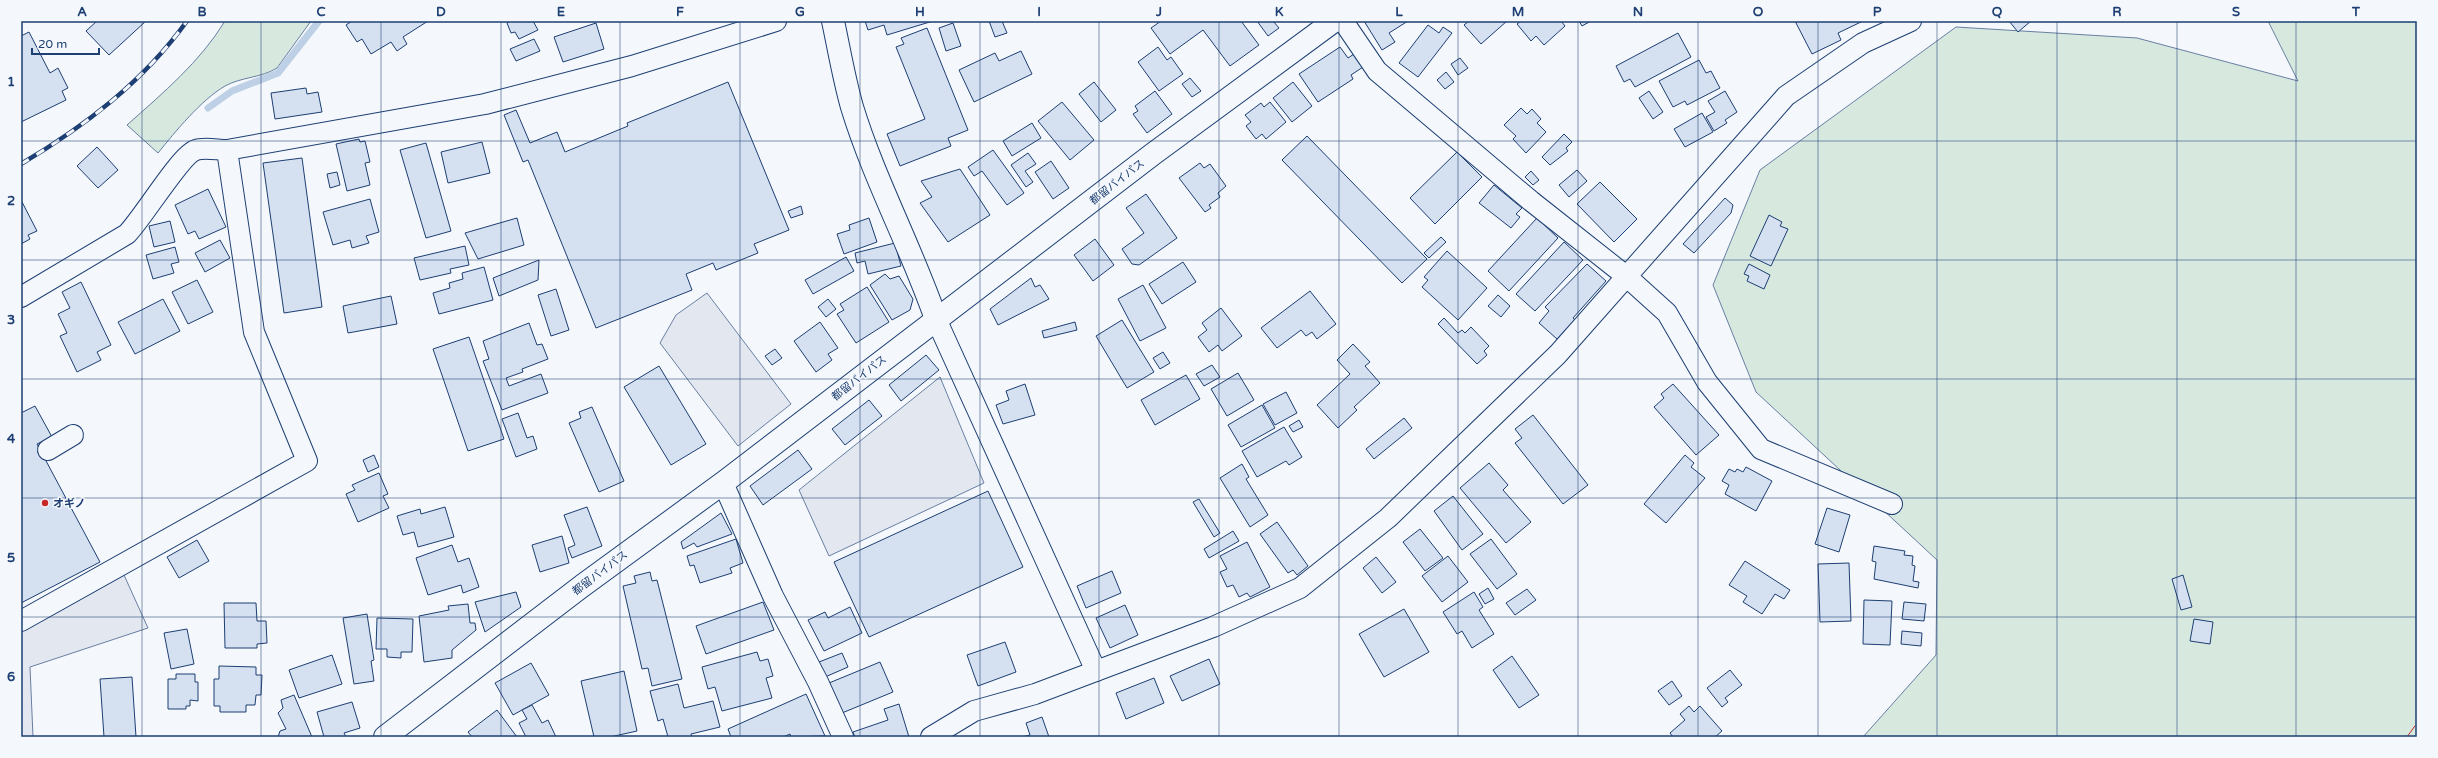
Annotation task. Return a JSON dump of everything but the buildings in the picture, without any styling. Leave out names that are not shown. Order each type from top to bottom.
[{"type":"main road","points":[[833,21],[852,107],[878,176],[922,278],[936,318]]},
{"type":"main road","name":"都留バイパス","points":[[385,737],[582,586],[723,483],[936,318],[1334,21]]},
{"type":"street","points":[[21,297],[127,234],[140,221],[183,159],[195,150],[227,150],[485,104],[632,66],[776,21]]},
{"type":"street","points":[[1343,21],[1377,71],[1531,201],[1626,276],[1667,313],[1707,382],[1761,449],[1892,504]]},
{"type":"street","points":[[931,737],[974,711],[1035,694],[1213,627],[1300,588],[1388,518],[1558,354],[1786,96],[1863,42],[1911,21]]},
{"type":"street","points":[[21,621],[307,461],[254,332],[227,150]]},
{"type":"street","points":[[936,318],[1096,671]]},
{"type":"street","points":[[48,450],[73,435]]},
{"type":"street","points":[[723,483],[773,596],[818,682],[843,737]]},
{"type":"shaded area","points":[[225,21],[311,21],[277,68],[264,74],[231,83],[216,92],[189,117],[158,153],[127,125],[180,76],[204,50]]},
{"type":"shaded area","points":[[2268,21],[2417,21],[2417,737],[1863,737],[1936,655],[1937,560],[1756,392],[1713,285],[1760,170],[1956,27],[2137,38],[2298,81]]},
{"type":"shaded area","points":[[707,293],[791,404],[738,446],[660,343],[676,315]]},
{"type":"shaded area","points":[[940,377],[984,483],[829,556],[799,490]]},
{"type":"shaded area","points":[[124,575],[148,628],[30,667],[33,737],[21,737],[21,632]]},
{"type":"waterway","points":[[208,108],[232,91],[278,73],[319,21]]},
{"type":"railway","points":[[21,164],[68,134],[112,101],[152,64],[187,21]]},
{"type":"power","points":[[2407,737],[2417,723]]},
{"type":"place","name":"オギノ","points":[[45,503]]}]
